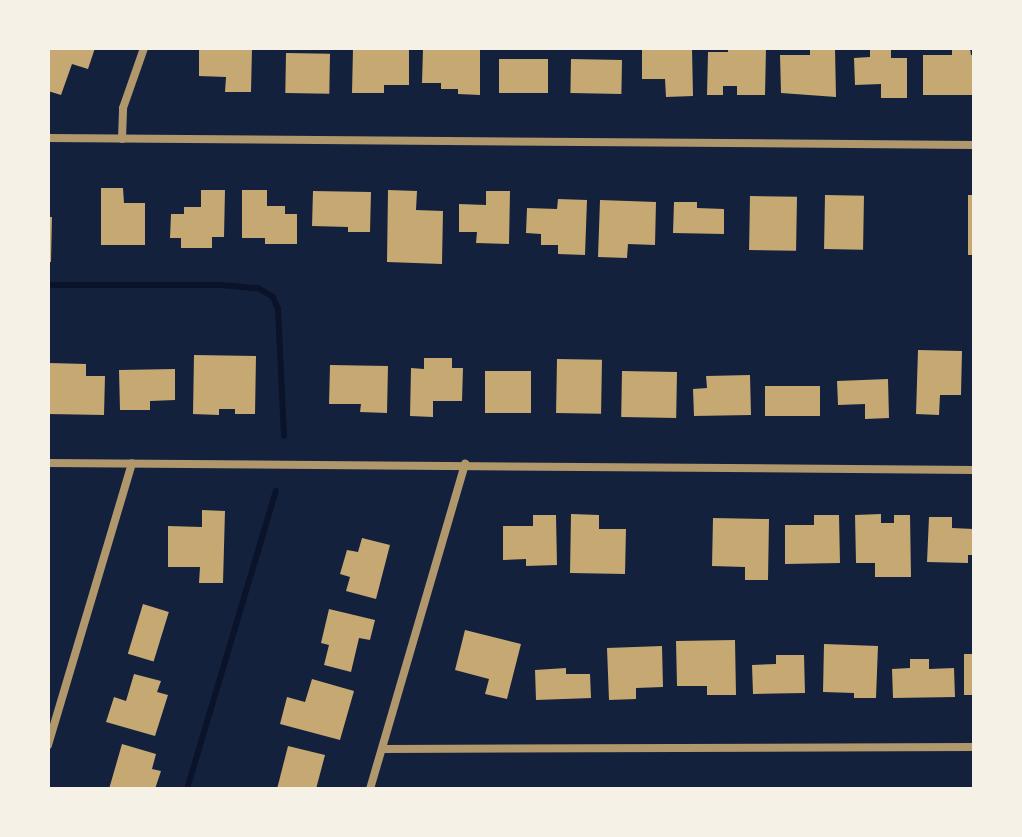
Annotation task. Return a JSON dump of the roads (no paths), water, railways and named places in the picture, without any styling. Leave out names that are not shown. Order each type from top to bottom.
[{"type":"street","points":[[122,139],[123,108],[144,48]]},
{"type":"street","points":[[48,138],[974,145]]},
{"type":"street","points":[[48,463],[974,470]]},
{"type":"street","points":[[48,745],[132,463]]},
{"type":"street","points":[[370,789],[465,464]]},
{"type":"street","points":[[382,749],[974,747]]},
{"type":"waterway","points":[[48,285],[220,285],[258,288],[273,297],[278,309],[284,436]]},
{"type":"waterway","points":[[187,789],[276,491]]}]
